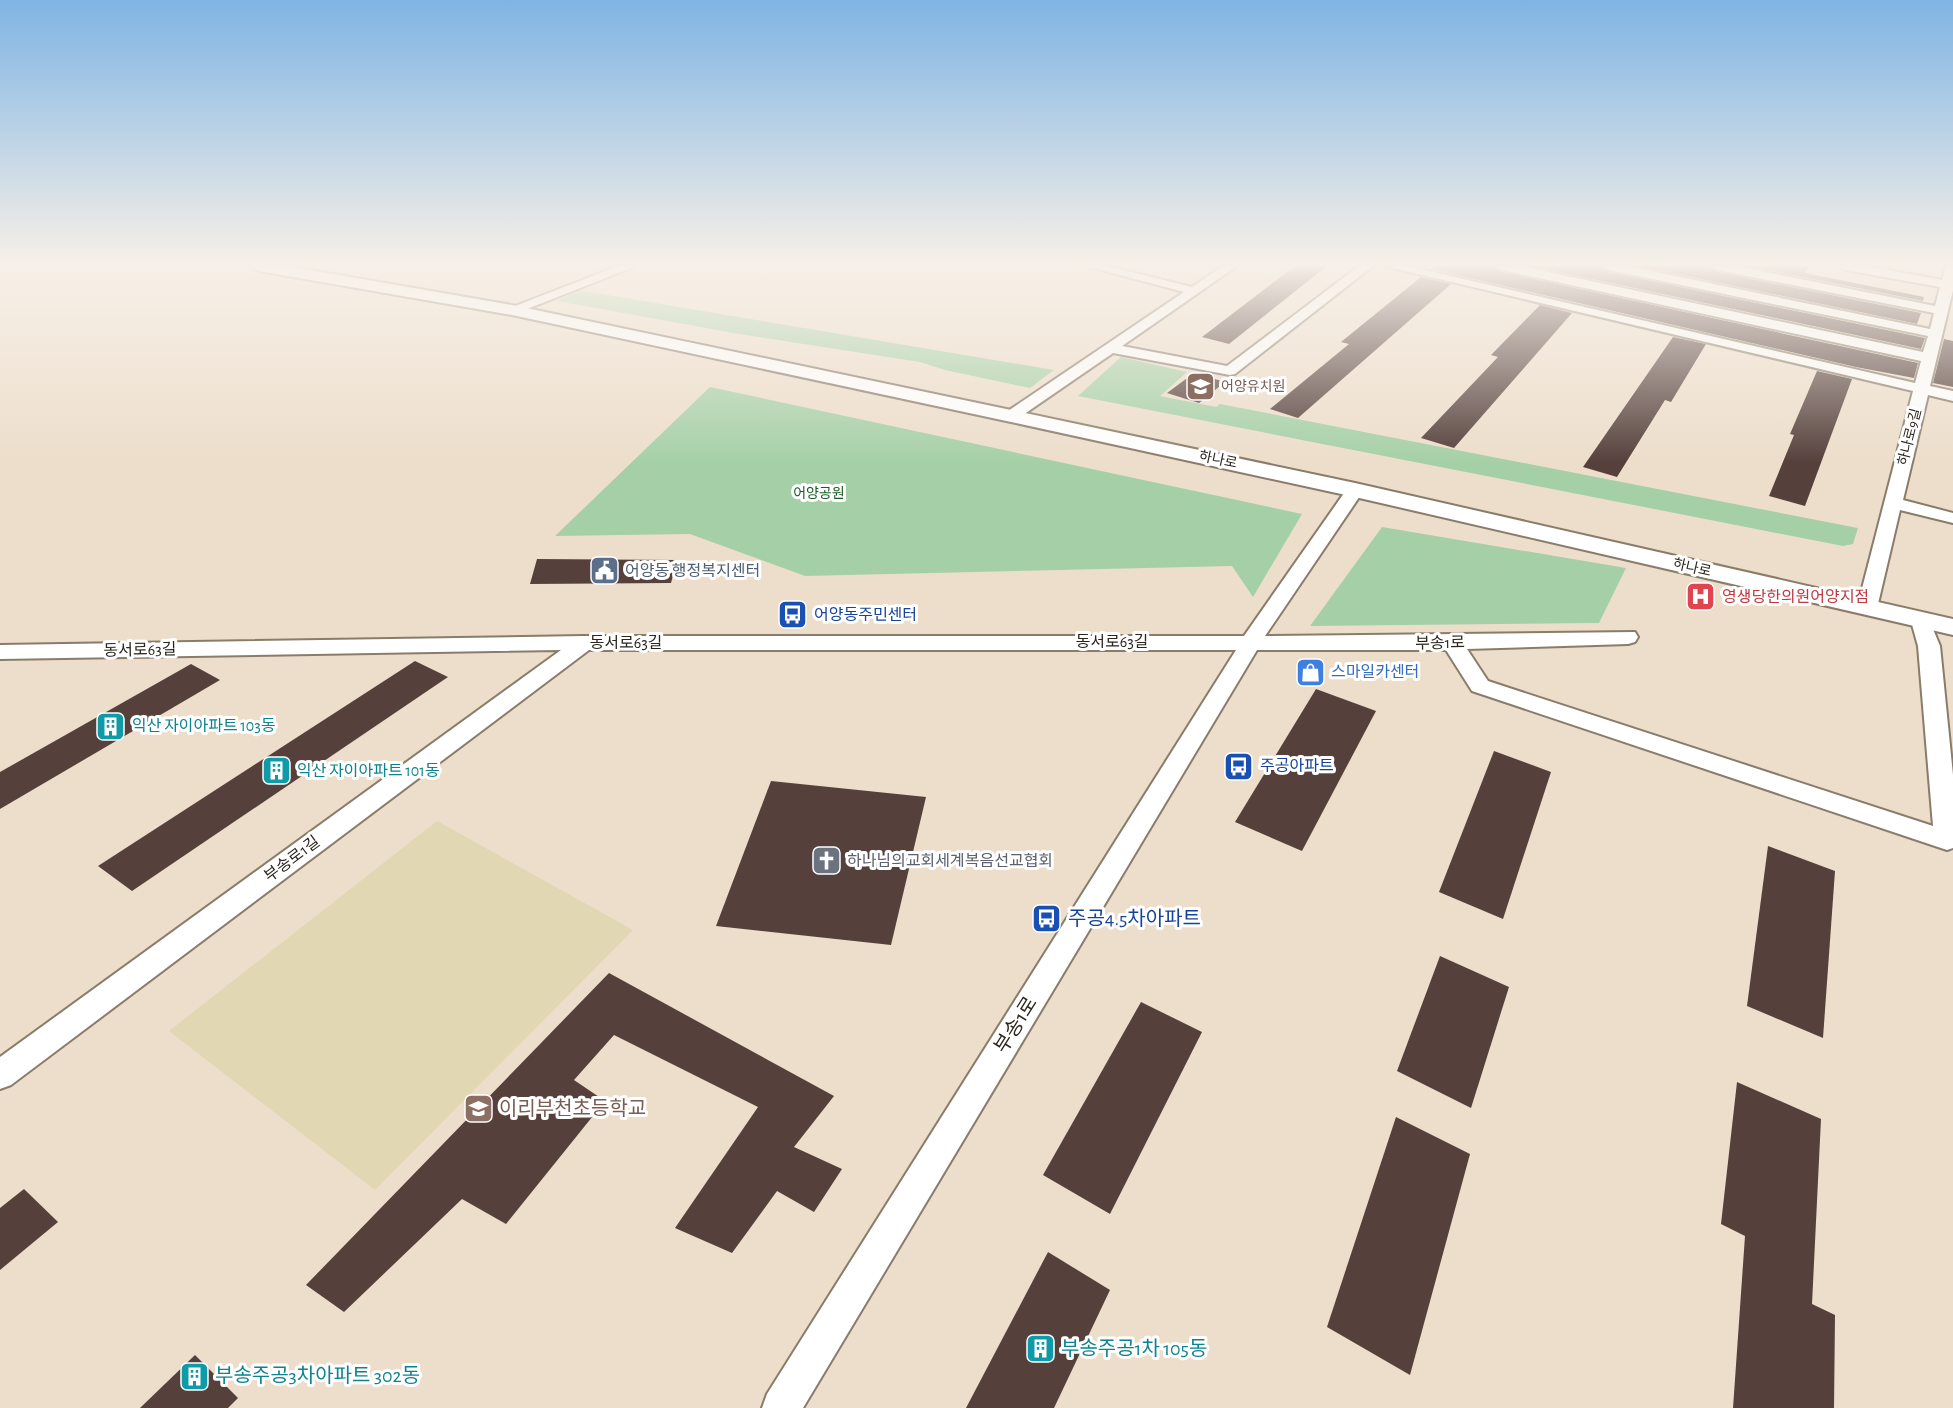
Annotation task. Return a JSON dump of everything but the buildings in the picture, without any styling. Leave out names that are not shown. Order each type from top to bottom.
[{"type":"street","name":"하나로","points":[[614,332],[1355,490],[1953,627]]},
{"type":"street","points":[[1011,416],[1132,332]]},
{"type":"street","points":[[1108,348],[1230,371],[1281,332]]},
{"type":"street","points":[[1676,332],[1953,396]]},
{"type":"street","points":[[1806,332],[1929,358]]},
{"type":"street","points":[[1925,332],[1936,334]]},
{"type":"street","name":"하나로9길","points":[[1867,608],[1936,334]]},
{"type":"street","name":"부송1로","points":[[781,1408],[1251,642],[1355,490]]},
{"type":"street","points":[[1894,502],[1953,518]]},
{"type":"street","points":[[1452,643],[1480,686],[1947,840],[1929,646],[1921,621]]},
{"type":"street","name":"부송1로","points":[[1251,642],[1452,643],[1628,637]]},
{"type":"street","name":"동서로63길","points":[[0,652],[584,643],[1251,642]]},
{"type":"street","name":"부송로1길","points":[[0,1075],[584,643]]},
{"type":"green space","points":[[726,332],[826,332],[1054,370],[1030,388],[945,370],[920,362]]},
{"type":"green space","points":[[1121,357],[1187,372],[1160,396],[1216,407],[1220,404],[1858,528],[1853,544],[1843,546],[1078,396]]},
{"type":"green space","name":"어양공원","points":[[710,387],[1302,514],[1253,597],[1232,566],[805,576],[690,534],[555,536]]},
{"type":"green space","points":[[1382,527],[1626,568],[1599,623],[1310,626]]},
{"type":"sand","points":[[437,821],[633,930],[375,1190],[169,1031]]},
{"type":"place","name":"어양유치원","points":[[1200,387]]},
{"type":"place","name":"어양동 행정복지센터","points":[[604,571]]},
{"type":"place","name":"영생당한의원어양지점","points":[[1701,597]]},
{"type":"place","name":"어양동주민센터","points":[[793,615]]},
{"type":"place","name":"스마일카센터","points":[[1310,672]]},
{"type":"place","name":"익산 자이아파트 103동","points":[[111,726]]},
{"type":"place","name":"주공아파트","points":[[1239,766]]},
{"type":"place","name":"익산 자이아파트 101동","points":[[276,771]]},
{"type":"place","name":"하나님의교회세계복음선교협회","points":[[826,861]]},
{"type":"place","name":"주공4.5차아파트","points":[[1047,919]]},
{"type":"place","name":"이리부천초등학교","points":[[478,1109]]},
{"type":"place","name":"부송주공1차 105동","points":[[1040,1349]]},
{"type":"place","name":"부송주공3차아파트 302동","points":[[194,1376]]}]
